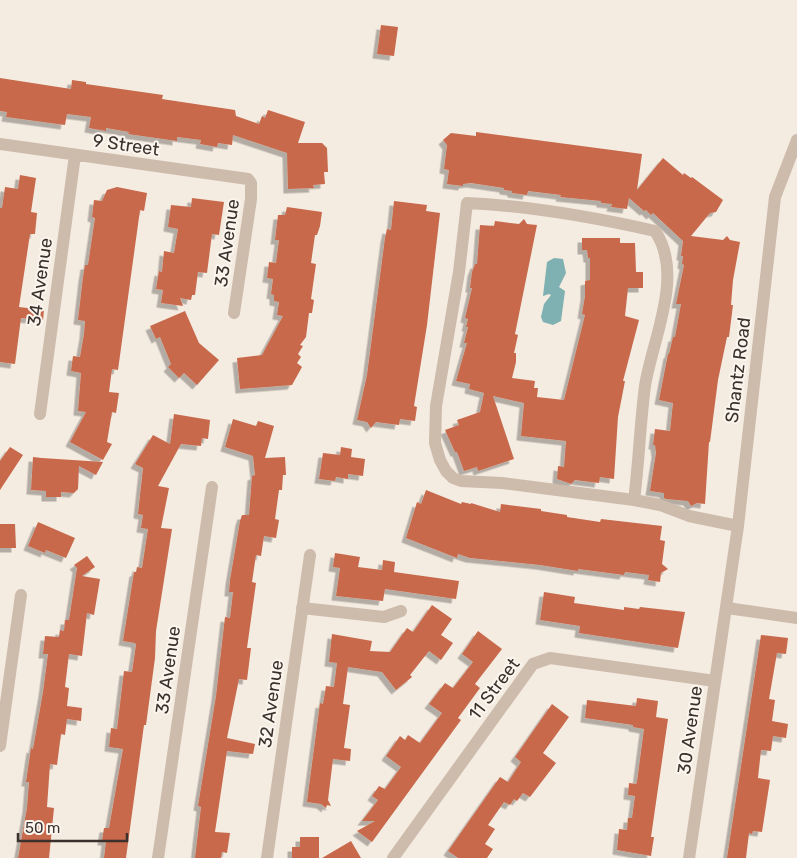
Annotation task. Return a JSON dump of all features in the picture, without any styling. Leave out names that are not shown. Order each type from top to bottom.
[{"type":"street","name":"Shantz Road","points":[[727,608],[775,197],[797,140]]},
{"type":"street","name":"9 Street","points":[[0,144],[248,179]]},
{"type":"street","name":"34 Avenue","points":[[40,414],[75,155]]},
{"type":"street","name":"33 Avenue","points":[[234,312],[251,199],[251,183],[248,179]]},
{"type":"street","points":[[634,500],[646,376],[664,311],[666,262],[660,239],[655,231],[601,219],[498,204],[467,203],[459,272],[436,406],[435,443],[440,460],[452,478],[461,481],[502,483],[634,500],[660,505],[688,516],[738,526]]},
{"type":"street","name":"33 Avenue","points":[[158,858],[212,487]]},
{"type":"street","name":"32 Avenue","points":[[267,858],[310,555]]},
{"type":"street","points":[[0,746],[21,595]]},
{"type":"street","points":[[302,608],[384,617],[401,611]]},
{"type":"street","points":[[727,608],[797,618]]},
{"type":"street","name":"30 Avenue","points":[[689,858],[714,681],[727,608]]},
{"type":"street","name":"11 Street","points":[[393,858],[533,664],[550,658],[714,681]]},
{"type":"water","points":[[554,258],[563,259],[566,273],[559,287],[565,291],[561,321],[553,325],[543,322],[541,317],[544,304],[551,295],[543,296],[547,262]]},
{"type":"building","points":[[381,25],[398,27],[394,56],[377,54]]},
{"type":"building","points":[[0,78],[71,89],[72,80],[86,82],[86,84],[163,95],[162,99],[235,110],[236,116],[259,124],[262,116],[265,118],[268,110],[305,122],[298,143],[322,143],[327,148],[328,172],[324,172],[325,184],[313,185],[314,188],[288,189],[287,153],[233,135],[232,145],[218,143],[217,147],[200,144],[201,140],[177,137],[177,141],[128,134],[129,132],[106,128],[106,131],[89,128],[91,117],[67,114],[65,125],[6,117],[7,112],[0,111]]},
{"type":"building","points":[[476,132],[642,154],[637,190],[663,158],[683,175],[684,173],[692,177],[723,200],[716,212],[710,213],[691,236],[723,240],[727,236],[730,240],[740,242],[733,280],[731,305],[733,305],[729,337],[727,337],[718,380],[709,442],[705,504],[697,503],[691,506],[688,501],[666,499],[664,498],[664,493],[650,491],[656,453],[655,445],[653,445],[655,429],[670,431],[673,403],[659,400],[668,354],[673,337],[675,337],[681,304],[676,304],[684,265],[682,264],[683,256],[681,256],[683,241],[653,213],[651,215],[646,210],[644,211],[629,198],[627,209],[611,207],[612,204],[601,203],[601,201],[560,197],[561,195],[528,191],[527,195],[512,193],[512,191],[504,190],[504,188],[471,183],[463,184],[463,186],[447,184],[449,170],[444,169],[447,145],[443,140],[451,133],[476,136]]},
{"type":"building","points":[[20,175],[36,178],[31,212],[37,213],[35,234],[30,234],[19,307],[44,310],[43,320],[21,318],[15,364],[0,362],[0,208],[2,208],[5,187],[18,189]]},
{"type":"building","points":[[117,187],[147,193],[144,211],[140,210],[118,370],[112,369],[109,392],[119,393],[116,413],[112,412],[107,442],[112,444],[103,460],[70,442],[86,412],[78,411],[81,373],[71,371],[73,356],[80,357],[84,334],[85,321],[78,320],[85,265],[88,265],[95,218],[92,217],[94,200],[102,201],[107,190]]},
{"type":"building","points":[[192,198],[224,202],[219,235],[212,234],[207,273],[198,272],[195,295],[192,295],[191,300],[180,298],[183,306],[161,303],[163,290],[156,289],[159,271],[162,272],[164,251],[174,253],[178,229],[168,227],[171,205],[191,207]]},
{"type":"building","points":[[394,201],[427,205],[426,211],[440,213],[427,325],[414,406],[417,407],[415,421],[400,419],[399,425],[376,422],[371,428],[367,422],[357,420],[367,375],[385,238],[387,229],[391,230]]},
{"type":"building","points":[[287,207],[322,212],[320,226],[317,235],[315,235],[311,263],[316,264],[311,299],[314,300],[312,313],[309,313],[306,337],[300,345],[303,346],[298,354],[301,357],[297,363],[302,367],[292,385],[240,389],[237,358],[262,355],[283,316],[277,315],[279,302],[274,301],[274,295],[271,294],[273,279],[267,278],[269,262],[276,263],[279,240],[275,240],[278,215],[285,215]]},
{"type":"building","points":[[524,219],[527,224],[537,225],[515,334],[518,335],[514,353],[516,353],[516,362],[512,378],[535,381],[534,388],[538,388],[537,397],[564,400],[585,315],[582,314],[585,281],[590,280],[590,258],[588,258],[587,250],[582,250],[582,238],[620,238],[620,243],[635,243],[636,272],[643,272],[643,288],[628,288],[625,316],[639,320],[623,381],[625,381],[618,417],[614,479],[600,477],[599,483],[575,480],[571,484],[557,479],[558,466],[564,467],[566,441],[521,436],[524,403],[493,396],[514,459],[478,471],[477,467],[464,471],[457,452],[455,452],[445,430],[459,425],[457,420],[480,412],[484,393],[469,389],[470,384],[456,381],[467,343],[464,343],[468,327],[466,327],[468,319],[465,318],[472,288],[470,288],[472,272],[475,264],[477,264],[480,225],[494,226],[495,221],[519,224]]},
{"type":"building","points":[[185,311],[199,343],[219,360],[197,385],[184,373],[179,378],[168,367],[171,364],[160,337],[156,339],[150,326]]},
{"type":"building","points":[[174,414],[210,420],[208,439],[202,438],[201,446],[181,444],[158,486],[169,488],[161,528],[172,529],[156,631],[155,658],[146,725],[144,725],[126,858],[104,858],[106,841],[102,841],[104,828],[109,828],[123,749],[109,747],[111,728],[117,729],[124,671],[132,672],[136,645],[135,643],[123,641],[134,572],[136,572],[137,567],[142,568],[148,529],[141,528],[143,515],[138,514],[143,468],[135,464],[153,435],[170,444]]},
{"type":"building","points":[[233,419],[256,426],[258,421],[274,426],[265,458],[285,457],[286,475],[283,475],[282,490],[279,490],[275,519],[279,520],[276,538],[264,536],[261,556],[256,555],[252,582],[256,583],[247,648],[251,648],[247,680],[239,679],[227,738],[255,744],[253,754],[227,751],[215,832],[230,833],[227,853],[222,852],[221,858],[195,858],[201,807],[198,806],[216,696],[225,617],[230,618],[233,592],[229,592],[230,580],[240,521],[242,515],[249,515],[252,476],[255,475],[253,456],[225,447]]},
{"type":"building","points":[[10,447],[23,455],[0,490],[0,461]]},
{"type":"building","points":[[341,447],[352,449],[351,457],[365,459],[363,476],[348,474],[348,479],[336,477],[335,481],[319,479],[323,453],[340,455]]},
{"type":"building","points":[[33,457],[103,462],[96,475],[79,466],[78,489],[74,493],[61,492],[61,497],[46,497],[46,491],[31,490]]},
{"type":"building","points":[[426,490],[461,504],[462,502],[471,503],[500,512],[501,504],[541,509],[541,511],[567,515],[567,517],[600,522],[601,519],[662,526],[660,540],[665,541],[662,564],[668,569],[661,573],[660,582],[648,580],[649,575],[625,572],[624,575],[578,569],[578,571],[470,558],[458,554],[457,558],[406,538],[417,502],[421,504]]},
{"type":"building","points":[[38,522],[75,538],[66,558],[46,550],[45,553],[28,546]]},
{"type":"building","points":[[0,524],[15,524],[16,548],[0,548]]},
{"type":"building","points":[[335,553],[360,557],[358,567],[382,570],[383,560],[395,562],[394,572],[459,581],[456,599],[385,589],[383,601],[336,596],[340,568],[333,567]]},
{"type":"building","points":[[87,556],[95,567],[82,576],[100,579],[94,615],[87,613],[82,656],[69,654],[65,687],[69,688],[67,706],[82,708],[81,721],[67,719],[65,735],[61,734],[57,765],[50,764],[47,807],[54,808],[49,858],[18,858],[27,808],[29,782],[26,782],[31,748],[33,749],[48,654],[43,654],[45,636],[59,637],[60,630],[64,631],[65,620],[69,620],[77,568],[74,565]]},
{"type":"building","points":[[544,592],[575,597],[574,603],[624,610],[624,607],[639,609],[640,607],[685,612],[678,648],[579,633],[580,626],[540,620]]},
{"type":"building","points":[[432,605],[452,619],[441,635],[453,643],[441,660],[429,651],[410,675],[412,677],[396,690],[382,672],[348,667],[343,704],[350,705],[344,748],[351,749],[350,761],[333,759],[328,800],[331,806],[327,805],[326,808],[321,804],[307,802],[320,703],[323,704],[326,686],[334,687],[337,663],[329,662],[332,634],[372,641],[370,651],[390,652],[407,628],[413,632]]},
{"type":"building","points":[[478,631],[502,649],[475,684],[480,688],[458,718],[461,720],[372,842],[357,831],[375,821],[362,821],[378,800],[372,796],[379,786],[385,789],[401,767],[386,756],[400,736],[405,740],[408,735],[420,743],[442,713],[429,704],[445,683],[453,688],[473,662],[462,654]]},
{"type":"building","points":[[761,635],[788,638],[786,654],[777,653],[769,699],[775,700],[772,721],[788,724],[786,738],[773,736],[771,751],[761,750],[758,778],[770,780],[762,832],[753,831],[752,834],[749,833],[746,858],[727,858]]},
{"type":"building","points":[[637,698],[658,701],[656,717],[668,719],[651,837],[654,837],[651,856],[617,850],[619,829],[627,830],[628,818],[632,818],[635,796],[628,795],[629,783],[636,784],[637,782],[644,729],[633,727],[633,725],[585,718],[587,700],[636,706]]},
{"type":"building","points":[[552,704],[569,717],[543,753],[556,763],[530,797],[523,793],[517,801],[514,799],[510,805],[504,802],[488,825],[495,829],[485,844],[493,849],[487,858],[458,858],[448,851],[500,777],[508,782],[521,762],[515,757]]},
{"type":"building","points":[[300,837],[319,837],[319,858],[292,858],[292,847],[300,847]]},
{"type":"building","points":[[351,841],[361,858],[322,858]]}]
